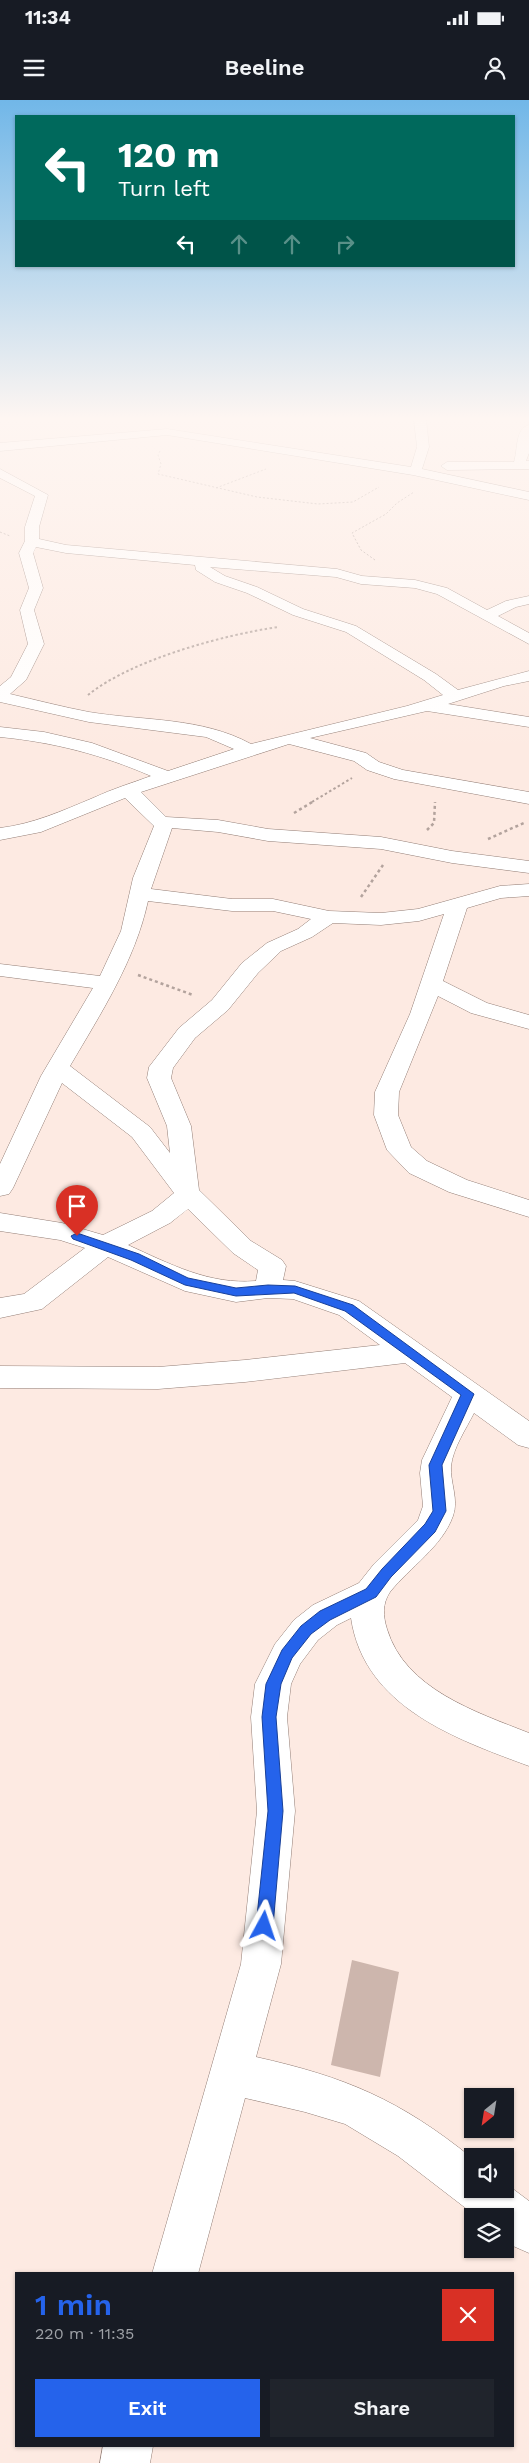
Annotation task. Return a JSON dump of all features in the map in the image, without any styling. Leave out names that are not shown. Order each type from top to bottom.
[{"type":"street","points":[[0,696],[18,680],[36,644],[26,610],[36,588],[31,565],[26,558],[32,542],[32,529]]},
{"type":"street","points":[[32,542],[86,551],[337,573],[360,580],[415,584],[442,591],[489,615],[529,639]]},
{"type":"street","points":[[178,559],[200,567],[220,579],[252,590],[298,612],[355,632],[430,677],[454,696]]},
{"type":"street","points":[[489,615],[511,604],[529,600]]},
{"type":"street","points":[[0,834],[22,832],[52,823],[128,790],[289,738],[426,706],[495,682],[529,676]]},
{"type":"street","points":[[0,696],[77,715],[208,732],[227,738],[249,750]]},
{"type":"street","points":[[426,706],[529,722]]},
{"type":"street","points":[[501,717],[529,708]]},
{"type":"street","points":[[0,732],[79,743],[168,777]]},
{"type":"street","points":[[289,738],[360,757],[370,764],[387,771],[423,780],[529,798]]},
{"type":"street","points":[[0,1188],[58,1068],[111,975],[131,931],[143,878],[162,830],[161,822],[128,790]]},
{"type":"street","points":[[161,822],[218,826],[261,834],[351,840],[402,846],[452,857],[529,867]]},
{"type":"street","points":[[140,894],[222,904],[273,905],[338,918],[381,919],[419,915],[500,892],[529,890]]},
{"type":"street","points":[[458,904],[432,984],[387,1092],[386,1115],[400,1150],[424,1171],[458,1186],[529,1209]]},
{"type":"street","points":[[188,1192],[178,1126],[159,1072],[167,1058],[187,1033],[220,1005],[250,968],[274,947],[338,918]]},
{"type":"street","points":[[0,970],[111,975]]},
{"type":"street","points":[[432,984],[479,1008],[529,1022]]},
{"type":"street","points":[[58,1068],[141,1132],[188,1192],[242,1247],[266,1260],[272,1266],[268,1289]]},
{"type":"street","points":[[0,1308],[32,1302],[106,1246],[161,1217],[188,1192]]},
{"type":"street","points":[[0,1222],[62,1232],[106,1246],[185,1282],[236,1292],[268,1289],[295,1290],[349,1308],[379,1328],[407,1352],[529,1437]]},
{"type":"street","points":[[0,1377],[158,1378],[245,1371],[407,1352]]},
{"type":"street","points":[[468,1394],[436,1465],[439,1504],[436,1518],[430,1528],[387,1573],[371,1593],[366,1608],[370,1634],[377,1655],[399,1683],[419,1698],[529,1750]]},
{"type":"street","points":[[176,2272],[261,1964],[276,1811],[269,1717],[273,1684],[287,1654],[306,1630],[325,1616],[371,1593]]},
{"type":"street","points":[[230,2073],[334,2098],[376,2117],[427,2150],[464,2180]]},
{"type":"street","points":[[488,2198],[529,2230]]},
{"type":"street","points":[[125,2463],[128,2447]]},
{"type":"path","points":[[357,529],[352,532],[361,550],[390,571],[415,584]]},
{"type":"path","points":[[77,715],[90,692],[102,682],[126,672],[203,645],[273,628],[333,623]]},
{"type":"path","points":[[261,834],[361,773],[370,764]]},
{"type":"path","points":[[338,918],[381,867],[402,846],[434,823],[435,803],[423,780]]},
{"type":"path","points":[[111,975],[220,1005]]},
{"type":"building","points":[[352,1960],[399,1972],[380,2077],[331,2065]]},
{"type":"route","points":[[77,1236],[135,1257],[185,1282],[236,1292],[268,1289],[295,1290],[349,1308],[379,1328],[407,1352],[468,1394],[436,1465],[439,1511],[430,1528],[387,1573],[371,1593],[325,1616],[306,1630],[287,1654],[273,1684],[269,1717],[276,1811],[264,1926]]}]
